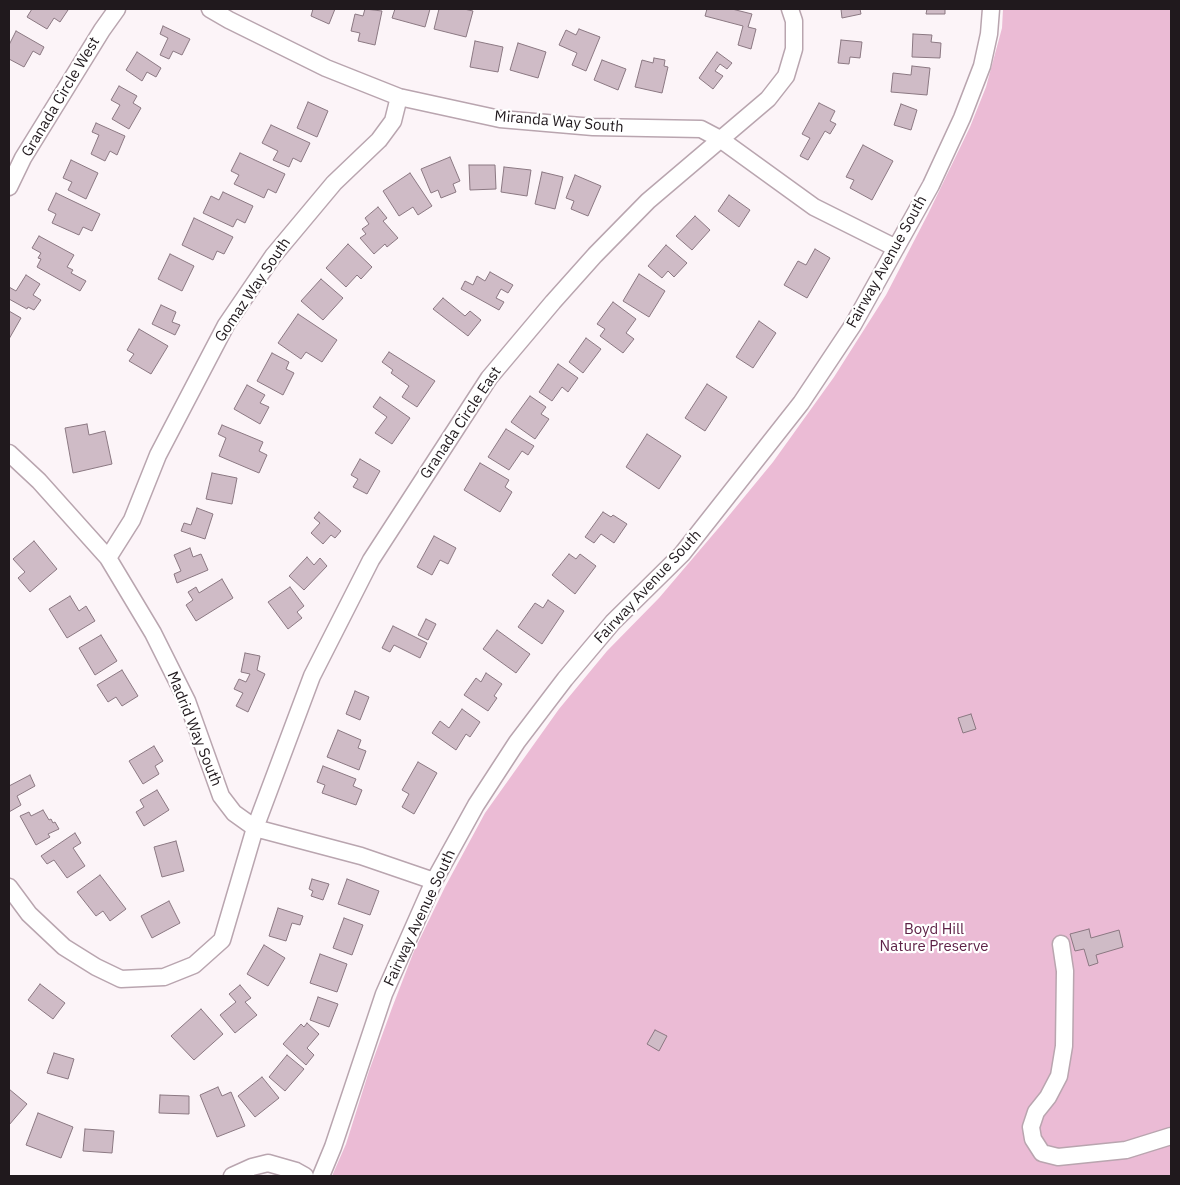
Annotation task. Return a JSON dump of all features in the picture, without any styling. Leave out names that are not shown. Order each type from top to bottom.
[{"type":"street","name":"Granada Circle West","points":[[9,187],[29,149],[102,30],[117,9]]},
{"type":"street","name":"Miranda Way South","points":[[210,9],[326,68],[399,98],[500,119],[593,127],[700,129],[720,139],[814,207],[896,248]]},
{"type":"street","name":"Granada Circle East","points":[[255,828],[312,676],[371,560],[488,378],[595,255],[648,201],[768,99],[786,76],[794,49],[794,21],[790,9]]},
{"type":"street","name":"Fairway Avenue South","points":[[321,1176],[333,1147],[384,994],[434,881],[476,805],[518,742],[565,679],[613,622],[682,554],[801,403],[853,325],[931,185],[962,118],[982,66],[989,34],[991,9]]},
{"type":"street","name":"Gomaz Way South","points":[[108,558],[132,520],[158,455],[226,325],[279,248],[334,183],[379,140],[393,121],[399,98]]},
{"type":"street","name":"Madrid Way South","points":[[9,453],[39,481],[108,558],[153,633],[187,702],[221,796],[234,814],[255,828],[362,856],[434,881]]},
{"type":"street","points":[[9,887],[30,914],[64,947],[96,967],[121,978],[164,976],[194,965],[222,940],[255,828]]},
{"type":"street","points":[[1061,944],[1065,971],[1064,1046],[1059,1076],[1048,1097],[1036,1112],[1031,1127],[1033,1139],[1042,1153],[1058,1157],[1126,1150],[1171,1136]]},
{"type":"street","points":[[232,1176],[268,1162],[305,1176]]},
{"type":"green space","name":"Boyd Hill Nature Preserve","points":[[1003,9],[1171,9],[1171,1176],[332,1176],[346,1144],[369,1071],[414,951],[445,887],[485,813],[559,709],[607,651],[659,598],[722,524],[773,462],[834,377],[886,295],[970,127],[986,87],[1002,28]]},
{"type":"building","points":[[32,9],[68,10],[60,22],[54,18],[47,29],[27,17]]},
{"type":"building","points":[[313,9],[335,9],[329,24],[311,16]]},
{"type":"building","points":[[365,9],[382,11],[375,45],[358,41],[360,33],[351,31],[355,14],[363,16]]},
{"type":"building","points":[[395,9],[430,9],[425,27],[392,18]]},
{"type":"building","points":[[439,9],[473,11],[466,37],[434,29]]},
{"type":"building","points":[[707,9],[732,9],[752,14],[748,27],[756,29],[751,49],[738,45],[743,26],[705,16]]},
{"type":"building","points":[[841,9],[860,9],[861,14],[842,18]]},
{"type":"building","points":[[927,9],[945,9],[945,14],[926,14]]},
{"type":"building","points":[[163,26],[190,39],[182,55],[173,51],[169,59],[160,55],[168,38],[160,34]]},
{"type":"building","points":[[579,29],[600,37],[586,71],[572,65],[577,53],[559,45],[566,30],[576,35]]},
{"type":"building","points":[[16,31],[44,47],[40,55],[33,51],[24,67],[9,59],[9,45]]},
{"type":"building","points":[[913,34],[932,35],[931,42],[941,43],[940,58],[912,57]]},
{"type":"building","points":[[841,40],[862,42],[860,58],[850,57],[849,64],[838,63]]},
{"type":"building","points":[[475,41],[503,47],[498,72],[470,67]]},
{"type":"building","points":[[518,43],[546,52],[538,78],[510,70]]},
{"type":"building","points":[[137,52],[161,68],[156,77],[147,72],[142,81],[126,70]]},
{"type":"building","points":[[717,52],[732,63],[727,69],[720,64],[715,71],[723,76],[713,89],[699,78]]},
{"type":"building","points":[[654,58],[665,60],[664,66],[668,67],[662,93],[635,87],[642,60],[653,63]]},
{"type":"building","points":[[602,60],[626,69],[618,90],[594,80]]},
{"type":"building","points":[[912,66],[930,68],[927,95],[891,92],[893,73],[911,75]]},
{"type":"building","points":[[119,86],[137,96],[133,103],[141,108],[129,129],[112,119],[120,105],[111,100]]},
{"type":"building","points":[[308,102],[328,111],[317,137],[297,128]]},
{"type":"building","points":[[819,103],[835,111],[830,121],[836,124],[830,134],[825,131],[808,160],[800,156],[810,138],[802,134]]},
{"type":"building","points":[[901,104],[917,110],[911,130],[894,125]]},
{"type":"building","points":[[96,123],[125,136],[117,155],[110,151],[105,161],[91,154],[99,135],[92,132]]},
{"type":"building","points":[[271,125],[310,143],[301,162],[293,158],[289,167],[273,160],[278,151],[262,143]]},
{"type":"building","points":[[863,145],[893,161],[872,200],[850,188],[854,180],[846,177]]},
{"type":"building","points":[[240,153],[285,174],[276,193],[268,189],[264,198],[234,184],[239,175],[231,171]]},
{"type":"building","points":[[450,157],[460,181],[453,184],[456,192],[441,198],[438,190],[431,193],[421,169]]},
{"type":"building","points":[[71,160],[98,173],[86,199],[68,190],[72,182],[63,178]]},
{"type":"building","points":[[469,165],[495,165],[496,189],[470,190]]},
{"type":"building","points":[[504,167],[531,170],[527,196],[501,192]]},
{"type":"building","points":[[542,172],[563,177],[555,209],[535,204]]},
{"type":"building","points":[[410,173],[432,206],[418,215],[413,207],[399,216],[383,191]]},
{"type":"building","points":[[575,175],[601,186],[588,216],[571,209],[574,201],[566,198]]},
{"type":"building","points":[[223,192],[253,206],[245,223],[237,219],[233,227],[203,213],[211,196],[219,200]]},
{"type":"building","points":[[56,193],[100,214],[92,231],[83,227],[79,235],[52,223],[56,214],[48,210]]},
{"type":"building","points":[[729,195],[750,210],[739,227],[718,211]]},
{"type":"building","points":[[378,207],[387,218],[383,221],[398,238],[387,247],[385,244],[374,254],[360,238],[366,234],[362,229],[369,224],[365,218]]},
{"type":"building","points":[[695,216],[710,230],[692,250],[676,236]]},
{"type":"building","points":[[194,218],[233,237],[224,254],[217,251],[213,260],[182,245]]},
{"type":"building","points":[[39,236],[74,255],[67,267],[73,270],[71,273],[86,281],[80,291],[37,267],[41,259],[38,258],[41,253],[32,248]]},
{"type":"building","points":[[348,244],[372,267],[361,279],[357,275],[346,287],[326,268]]},
{"type":"building","points":[[666,245],[687,263],[674,277],[668,271],[662,278],[648,266]]},
{"type":"building","points":[[815,249],[830,258],[807,298],[784,285],[798,261],[806,265]]},
{"type":"building","points":[[170,254],[194,266],[182,291],[158,279]]},
{"type":"building","points":[[490,272],[513,285],[508,293],[501,289],[496,298],[504,302],[499,310],[461,289],[465,281],[473,285],[477,276],[485,281]]},
{"type":"building","points":[[639,274],[665,291],[649,317],[623,301]]},
{"type":"building","points":[[26,275],[40,284],[33,295],[41,300],[34,310],[28,307],[27,309],[9,299],[9,287],[16,291]]},
{"type":"building","points":[[321,279],[343,298],[323,320],[301,301]]},
{"type":"building","points":[[443,298],[465,316],[470,311],[481,320],[468,336],[433,309]]},
{"type":"building","points":[[613,302],[636,319],[626,333],[634,339],[623,353],[600,336],[605,329],[597,324]]},
{"type":"building","points":[[161,305],[176,312],[172,322],[180,325],[175,335],[152,324]]},
{"type":"building","points":[[9,311],[21,318],[9,339]]},
{"type":"building","points":[[298,314],[337,340],[322,362],[306,352],[301,359],[278,343]]},
{"type":"building","points":[[759,321],[776,333],[753,368],[736,357]]},
{"type":"building","points":[[139,329],[168,346],[151,374],[129,361],[134,354],[127,350]]},
{"type":"building","points":[[586,338],[601,349],[583,373],[569,362]]},
{"type":"building","points":[[389,352],[435,381],[417,407],[402,397],[409,386],[391,373],[393,370],[382,362]]},
{"type":"building","points":[[272,353],[289,362],[286,369],[294,373],[283,395],[257,381]]},
{"type":"building","points":[[558,364],[578,378],[568,392],[562,387],[552,401],[539,392]]},
{"type":"building","points":[[707,384],[727,397],[705,431],[685,418]]},
{"type":"building","points":[[247,385],[265,395],[260,403],[269,407],[260,424],[234,409]]},
{"type":"building","points":[[530,396],[546,407],[541,414],[549,419],[535,439],[511,422]]},
{"type":"building","points":[[380,397],[410,418],[392,444],[375,433],[387,417],[373,407]]},
{"type":"building","points":[[87,424],[89,435],[105,431],[112,464],[73,473],[65,428]]},
{"type":"building","points":[[222,425],[263,442],[259,451],[267,455],[259,473],[219,456],[226,438],[218,434]]},
{"type":"building","points":[[506,429],[534,446],[528,455],[522,451],[509,470],[488,457]]},
{"type":"building","points":[[647,434],[681,456],[659,489],[626,467]]},
{"type":"building","points":[[360,459],[380,471],[367,494],[353,487],[358,479],[351,475]]},
{"type":"building","points":[[480,463],[509,480],[505,487],[512,492],[500,512],[464,490]]},
{"type":"building","points":[[212,473],[237,478],[232,504],[206,499]]},
{"type":"building","points":[[197,508],[213,514],[205,539],[181,531],[184,523],[191,525]]},
{"type":"building","points":[[319,512],[341,531],[335,538],[331,535],[323,544],[311,533],[320,523],[314,518]]},
{"type":"building","points":[[603,512],[611,517],[613,515],[627,524],[614,543],[601,534],[594,543],[585,537]]},
{"type":"building","points":[[434,536],[456,548],[448,564],[440,560],[432,575],[417,567]]},
{"type":"building","points":[[34,541],[57,569],[30,592],[18,578],[25,572],[13,559]]},
{"type":"building","points":[[190,548],[193,557],[201,554],[208,570],[177,583],[174,574],[181,571],[174,555]]},
{"type":"building","points":[[569,554],[576,559],[580,554],[596,566],[575,594],[552,575]]},
{"type":"building","points":[[307,557],[314,565],[320,558],[327,566],[304,590],[289,576]]},
{"type":"building","points":[[222,579],[233,598],[196,621],[186,605],[193,600],[188,592],[196,587],[199,593]]},
{"type":"building","points":[[290,587],[304,606],[297,612],[302,618],[288,629],[268,602]]},
{"type":"building","points":[[70,596],[79,611],[86,606],[95,621],[67,638],[49,609]]},
{"type":"building","points":[[548,600],[564,611],[542,644],[518,627],[535,603],[543,608]]},
{"type":"building","points":[[426,619],[436,624],[428,640],[418,635]]},
{"type":"building","points":[[393,626],[427,643],[420,658],[394,645],[390,652],[382,648]]},
{"type":"building","points":[[497,630],[530,654],[516,673],[483,649]]},
{"type":"building","points":[[101,635],[117,661],[95,675],[79,648]]},
{"type":"building","points":[[245,653],[260,656],[257,670],[265,674],[248,712],[236,706],[243,693],[234,689],[239,679],[246,682],[250,674],[241,672]]},
{"type":"building","points":[[122,670],[138,696],[122,706],[116,697],[108,702],[97,685]]},
{"type":"building","points":[[486,673],[502,684],[494,696],[497,698],[488,711],[464,695],[476,678],[481,682]]},
{"type":"building","points":[[355,691],[369,697],[360,720],[346,714]]},
{"type":"building","points":[[462,709],[480,722],[470,737],[466,734],[456,750],[432,733],[440,721],[449,728]]},
{"type":"building","points":[[971,714],[976,729],[963,733],[958,718]]},
{"type":"building","points":[[338,730],[361,740],[358,748],[366,751],[359,770],[327,757]]},
{"type":"building","points":[[154,746],[163,761],[155,766],[159,774],[143,784],[129,761]]},
{"type":"building","points":[[418,762],[437,773],[414,814],[402,807],[409,794],[402,790]]},
{"type":"building","points":[[323,766],[356,779],[353,786],[362,790],[356,805],[322,793],[325,785],[317,782]]},
{"type":"building","points":[[30,775],[35,786],[17,796],[21,805],[9,812],[9,786]]},
{"type":"building","points":[[157,790],[169,810],[144,826],[136,812],[144,807],[140,800]]},
{"type":"building","points":[[43,810],[49,820],[51,819],[53,823],[55,822],[59,829],[48,834],[50,837],[36,845],[20,816],[29,812],[31,816]]},
{"type":"building","points":[[75,833],[81,843],[73,848],[85,866],[67,878],[54,860],[47,864],[41,856]]},
{"type":"building","points":[[176,841],[184,871],[162,877],[154,847]]},
{"type":"building","points":[[100,875],[126,909],[110,921],[103,911],[96,916],[77,892]]},
{"type":"building","points":[[312,879],[329,884],[323,900],[311,896],[313,891],[309,889]]},
{"type":"building","points":[[347,879],[379,891],[370,915],[338,904]]},
{"type":"building","points":[[169,901],[180,923],[152,938],[141,916]]},
{"type":"building","points":[[278,908],[303,916],[300,925],[292,923],[286,941],[269,936]]},
{"type":"building","points":[[344,918],[363,925],[352,955],[333,948]]},
{"type":"building","points":[[1089,929],[1091,938],[1119,930],[1123,947],[1096,955],[1098,963],[1089,966],[1084,949],[1075,951],[1070,934]]},
{"type":"building","points":[[264,945],[285,958],[268,986],[247,974]]},
{"type":"building","points":[[320,954],[347,964],[337,992],[310,983]]},
{"type":"building","points":[[40,984],[65,1003],[53,1019],[28,1000]]},
{"type":"building","points":[[240,985],[251,998],[245,1002],[257,1015],[235,1033],[220,1015],[236,1002],[229,994]]},
{"type":"building","points":[[318,997],[338,1004],[329,1027],[310,1020]]},
{"type":"building","points":[[201,1009],[223,1034],[194,1060],[171,1036]]},
{"type":"building","points":[[307,1023],[319,1034],[307,1048],[314,1055],[306,1065],[283,1044],[301,1024],[304,1027]]},
{"type":"building","points":[[655,1030],[667,1036],[659,1051],[647,1044]]},
{"type":"building","points":[[54,1053],[74,1059],[68,1079],[47,1073]]},
{"type":"building","points":[[287,1055],[304,1069],[285,1091],[269,1077]]},
{"type":"building","points":[[262,1077],[279,1098],[255,1117],[238,1096]]},
{"type":"building","points":[[218,1087],[222,1096],[231,1092],[245,1126],[217,1137],[200,1095]]},
{"type":"building","points":[[9,1089],[27,1104],[9,1125]]},
{"type":"building","points":[[160,1095],[189,1096],[189,1114],[159,1113]]},
{"type":"building","points":[[38,1113],[73,1127],[61,1158],[26,1145]]},
{"type":"building","points":[[85,1129],[114,1131],[112,1153],[83,1151]]}]
